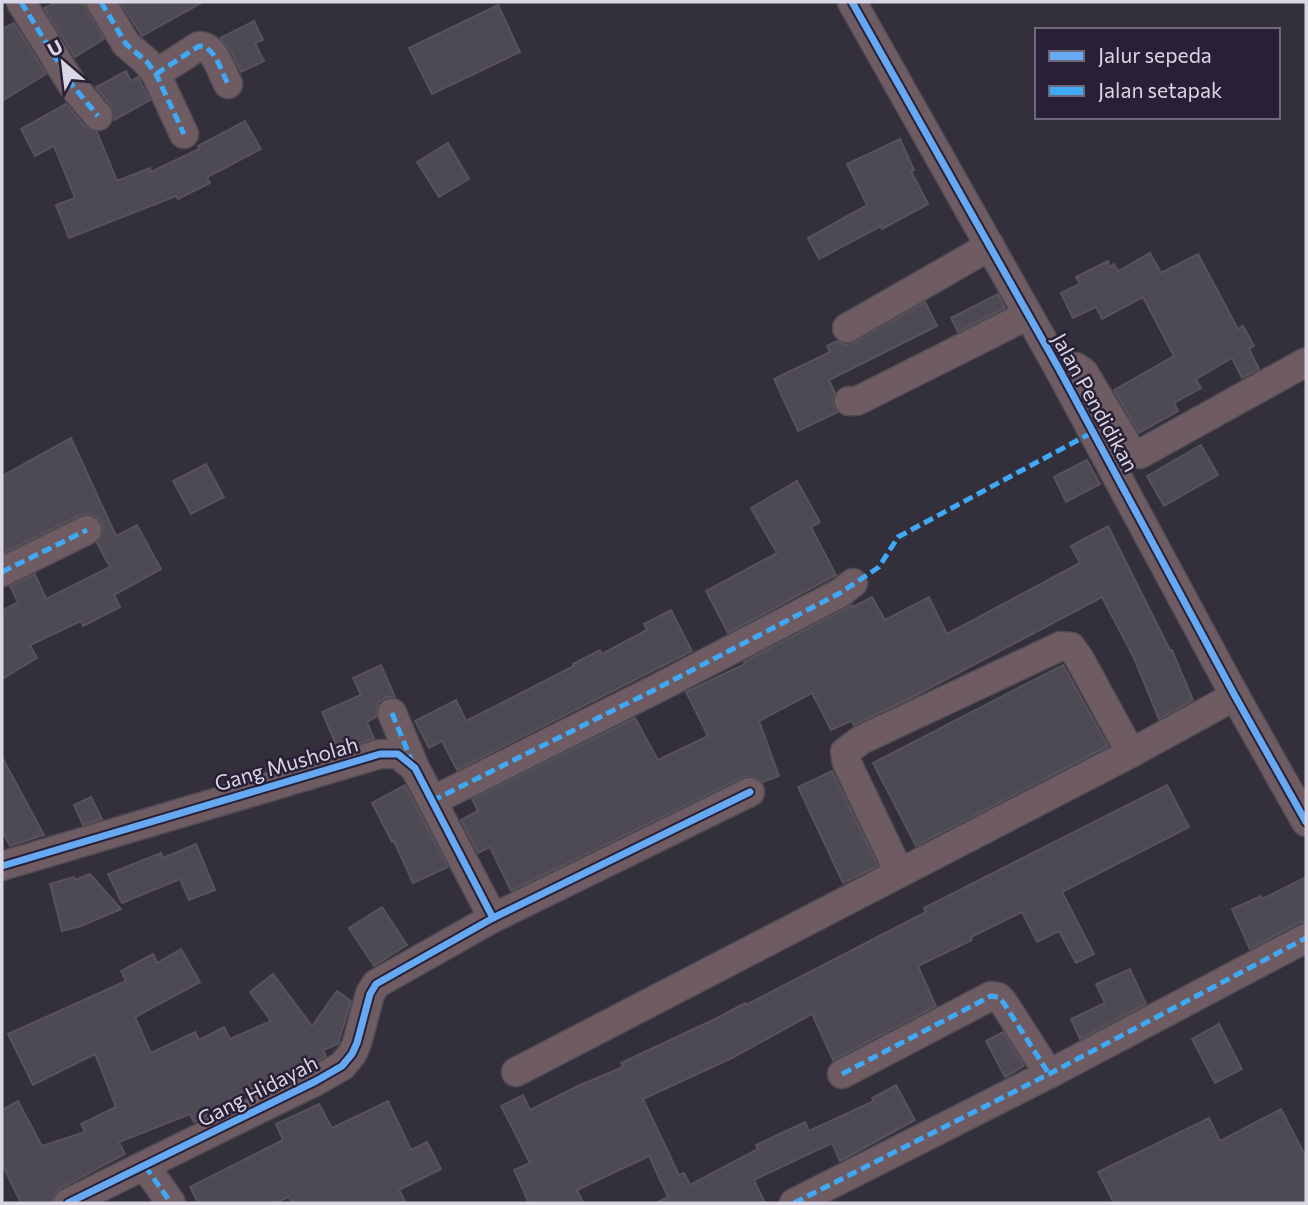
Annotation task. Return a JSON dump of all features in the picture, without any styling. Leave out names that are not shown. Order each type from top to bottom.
[{"type":"street","points":[[20,2],[72,86],[98,116]]},
{"type":"street","points":[[101,2],[126,44],[147,62],[156,74],[184,134]]},
{"type":"street","name":"Jalan Pendidikan","points":[[852,2],[1059,369],[1306,822]]},
{"type":"street","points":[[156,74],[199,46],[206,46],[212,51],[228,84]]},
{"type":"street","points":[[847,328],[990,246]]},
{"type":"street","points":[[849,401],[857,401],[1028,315]]},
{"type":"street","points":[[1059,369],[1076,367],[1084,373],[1130,450],[1140,454],[1306,362]]},
{"type":"street","points":[[2,572],[88,530]]},
{"type":"street","points":[[432,801],[656,689],[840,593],[853,583]]},
{"type":"street","points":[[899,872],[847,763],[845,752],[861,740],[1061,646],[1071,647],[1079,658],[1131,753]]},
{"type":"street","points":[[516,1072],[1131,753],[1235,696]]},
{"type":"street","points":[[392,713],[415,768],[492,918]]},
{"type":"street","name":"Gang Musholah","points":[[2,866],[380,754],[398,754],[415,768]]},
{"type":"street","name":"Gang Hidayah","points":[[68,1203],[342,1066],[357,1043],[370,994],[376,984],[492,918],[750,793]]},
{"type":"street","points":[[794,1203],[1049,1074],[1306,938]]},
{"type":"street","points":[[842,1074],[991,996],[998,997],[1003,1002],[1049,1074]]},
{"type":"street","points":[[145,1166],[171,1203]]},
{"type":"building","points":[[58,2],[84,2],[104,39],[75,57],[44,8]]},
{"type":"building","points":[[120,2],[203,2],[142,36]]},
{"type":"building","points":[[498,5],[520,52],[432,94],[409,48]]},
{"type":"building","points":[[254,21],[263,40],[255,43],[264,61],[241,72],[231,51],[220,38]]},
{"type":"building","points":[[14,23],[46,74],[2,101],[2,29]]},
{"type":"building","points":[[126,71],[131,81],[138,77],[150,100],[114,120],[111,106],[96,87]]},
{"type":"building","points":[[66,104],[85,127],[97,132],[117,181],[150,168],[151,172],[199,149],[198,146],[245,121],[261,149],[207,177],[210,183],[178,199],[176,196],[69,238],[56,205],[75,198],[54,146],[35,156],[21,129]]},
{"type":"building","points":[[900,139],[914,170],[911,171],[928,204],[819,259],[808,238],[867,205],[847,164]]},
{"type":"building","points":[[448,143],[469,179],[439,197],[417,162]]},
{"type":"building","points":[[1150,253],[1161,273],[1198,254],[1238,329],[1243,326],[1254,346],[1249,349],[1259,369],[1242,378],[1232,358],[1196,379],[1201,388],[1174,403],[1178,411],[1139,433],[1114,390],[1174,356],[1143,297],[1102,319],[1096,307],[1073,318],[1061,293],[1080,284],[1076,277],[1108,261],[1110,267],[1114,264],[1118,271]]},
{"type":"building","points":[[998,294],[1005,308],[958,332],[951,318]]},
{"type":"building","points":[[925,302],[937,326],[829,380],[835,393],[832,402],[838,412],[798,431],[774,379],[830,352],[827,346],[837,341],[846,345],[855,342]]},
{"type":"building","points":[[71,438],[116,536],[137,525],[161,569],[114,595],[120,607],[83,626],[81,621],[30,645],[37,658],[2,679],[2,611],[18,602],[10,586],[35,574],[46,599],[110,567],[97,543],[103,532],[102,523],[89,514],[80,515],[2,554],[2,476]]},
{"type":"building","points":[[1201,445],[1218,475],[1164,506],[1147,476]]},
{"type":"building","points":[[1087,460],[1100,484],[1066,502],[1054,477]]},
{"type":"building","points":[[206,464],[224,497],[191,514],[173,481]]},
{"type":"building","points":[[797,481],[820,522],[811,527],[836,575],[728,633],[706,591],[777,553],[751,508]]},
{"type":"building","points":[[1108,526],[1172,650],[1193,700],[1159,719],[1134,658],[1102,597],[913,697],[854,725],[851,721],[831,730],[812,693],[759,721],[779,776],[763,782],[752,776],[743,777],[511,891],[490,847],[478,853],[461,820],[478,811],[472,799],[635,718],[658,760],[708,736],[686,692],[745,664],[744,662],[852,605],[853,607],[872,597],[885,620],[929,597],[947,634],[1080,563],[1071,546]]},
{"type":"building","points":[[671,610],[692,651],[457,770],[442,741],[429,748],[415,721],[456,700],[466,721],[600,650],[602,654],[647,630],[644,624]]},
{"type":"building","points":[[381,665],[395,697],[386,697],[379,702],[376,717],[367,722],[374,739],[338,749],[322,712],[361,695],[353,678]]},
{"type":"building","points":[[1063,665],[1108,746],[916,846],[873,763]]},
{"type":"building","points":[[2,757],[44,835],[10,846],[2,831]]},
{"type":"building","points":[[832,771],[878,866],[843,883],[798,787]]},
{"type":"building","points":[[405,785],[448,867],[413,883],[394,841],[392,842],[372,803]]},
{"type":"building","points":[[1167,785],[1189,827],[1062,892],[1094,954],[1076,963],[1059,931],[1037,942],[1022,912],[918,966],[936,1006],[833,1060],[812,1014],[732,1058],[643,1099],[679,1175],[684,1173],[690,1185],[758,1149],[756,1145],[805,1122],[809,1131],[874,1101],[872,1098],[896,1085],[915,1120],[840,1161],[832,1143],[754,1180],[765,1203],[656,1203],[668,1197],[649,1156],[577,1190],[583,1203],[529,1203],[514,1170],[530,1163],[501,1106],[523,1095],[530,1110],[623,1067],[621,1063],[745,1003],[746,1005],[926,912],[924,908]]},
{"type":"building","points":[[91,797],[102,819],[83,825],[74,805]]},
{"type":"building","points":[[196,844],[215,890],[189,900],[180,879],[122,903],[108,874],[161,853],[163,858]]},
{"type":"building","points":[[90,874],[121,909],[62,931],[50,884],[74,877],[75,880]]},
{"type":"building","points":[[1306,877],[1306,921],[1250,949],[1232,909],[1261,896],[1262,899]]},
{"type":"building","points":[[382,907],[407,945],[374,966],[349,928]]},
{"type":"building","points":[[181,949],[200,982],[135,1017],[151,1053],[195,1032],[199,1040],[224,1027],[230,1039],[271,1021],[250,992],[273,974],[312,1026],[337,991],[351,1001],[338,1044],[323,1050],[326,1056],[299,1071],[298,1068],[228,1099],[231,1104],[194,1122],[190,1114],[119,1142],[125,1154],[61,1188],[54,1194],[52,1203],[21,1203],[2,1164],[2,1110],[18,1101],[42,1146],[85,1132],[81,1124],[116,1107],[95,1054],[33,1085],[8,1034],[126,981],[121,971],[153,954],[157,963]]},
{"type":"building","points":[[1130,969],[1146,1004],[1080,1039],[1071,1019],[1105,1003],[1096,984]]},
{"type":"building","points":[[1219,1024],[1242,1069],[1215,1083],[1192,1039]]},
{"type":"building","points":[[1003,1032],[1024,1066],[1005,1077],[986,1041]]},
{"type":"building","points":[[388,1101],[411,1150],[427,1142],[441,1169],[399,1190],[406,1203],[292,1203],[289,1197],[274,1203],[198,1203],[190,1187],[283,1140],[276,1124],[319,1104],[332,1128]]},
{"type":"building","points":[[1281,1109],[1306,1157],[1306,1203],[1114,1203],[1098,1172],[1209,1118],[1220,1141]]},
{"type":"marked path","points":[[21,2],[73,86],[98,116]]},
{"type":"marked path","points":[[101,2],[126,44],[147,62],[156,74],[184,134]]},
{"type":"marked path","points":[[156,74],[199,46],[205,47],[213,55],[228,84]]},
{"type":"marked path","points":[[432,801],[840,593],[879,567],[898,537],[1093,432]]},
{"type":"marked path","points":[[2,572],[87,530]]},
{"type":"marked path","points":[[392,713],[412,762]]},
{"type":"marked path","points":[[794,1203],[1049,1074],[1306,938]]},
{"type":"marked path","points":[[842,1074],[991,996],[998,997],[1003,1002],[1049,1074]]},
{"type":"marked path","points":[[145,1166],[171,1203]]},
{"type":"cycle path","points":[[852,2],[1059,369],[1306,822]]},
{"type":"cycle path","points":[[2,866],[380,754],[398,754],[415,768],[493,918]]},
{"type":"cycle path","points":[[68,1203],[342,1066],[357,1043],[370,994],[376,984],[493,918],[750,792]]}]
